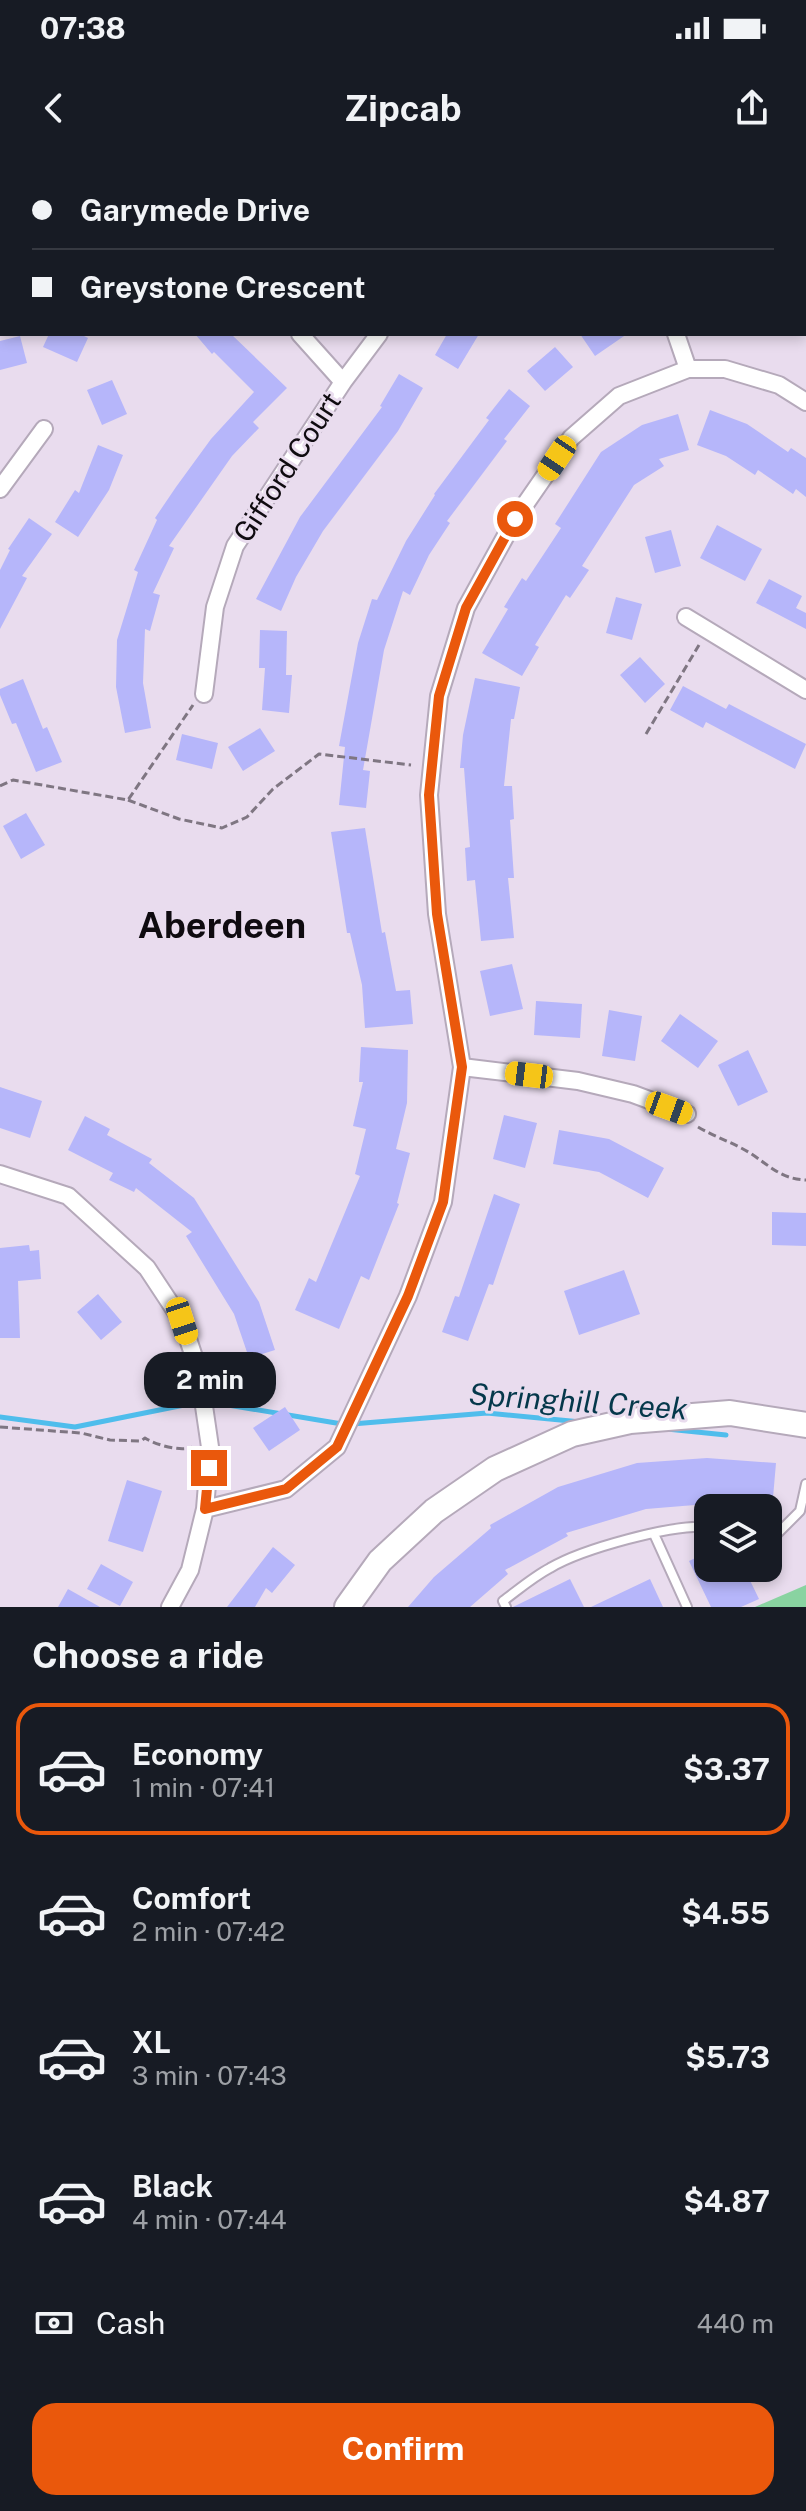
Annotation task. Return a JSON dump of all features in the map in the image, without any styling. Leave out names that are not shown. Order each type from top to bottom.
[{"type":"main road","points":[[347,1607],[380,1561],[434,1511],[495,1469],[572,1434],[630,1421],[730,1413],[806,1425]]},
{"type":"street","name":"Gifford Court","points":[[302,336],[343,382]]},
{"type":"street","name":"Gifford Court","points":[[204,694],[215,607],[235,546],[343,382],[378,336]]},
{"type":"street","points":[[677,336],[688,369]]},
{"type":"street","points":[[205,1509],[286,1489],[337,1447],[408,1296],[443,1202],[462,1067],[437,914],[429,795],[439,696],[466,608],[515,519],[571,438],[619,396],[688,369],[725,369],[779,385],[806,402]]},
{"type":"street","points":[[0,489],[44,429]]},
{"type":"street","points":[[686,617],[806,690]]},
{"type":"street","points":[[462,1067],[578,1081],[633,1094],[691,1120]]},
{"type":"street","points":[[0,1174],[68,1196],[147,1268],[182,1321],[199,1372],[210,1447],[205,1509],[190,1570],[170,1607]]},
{"type":"lane","points":[[782,1529],[800,1511],[806,1484]]},
{"type":"lane","points":[[502,1605],[551,1567],[597,1549],[694,1526]]},
{"type":"lane","points":[[654,1534],[687,1607]]},
{"type":"path","points":[[646,734],[707,632]]},
{"type":"path","points":[[128,800],[189,709],[204,694]]},
{"type":"path","points":[[0,786],[13,780],[128,800],[179,819],[222,828],[247,817],[273,789],[319,754],[411,765]]},
{"type":"path","points":[[691,1120],[749,1152],[775,1173],[791,1180],[806,1180]]},
{"type":"path","points":[[0,1427],[81,1433],[110,1440],[141,1441],[145,1438],[154,1444],[185,1450],[192,1447]]},
{"type":"green space","points":[[806,1585],[806,1607],[755,1607]]},
{"type":"building","points":[[20,336],[27,363],[0,370],[0,341]]},
{"type":"building","points":[[48,336],[88,338],[77,362],[43,347]]},
{"type":"building","points":[[197,336],[233,336],[287,388],[253,422],[259,428],[232,456],[169,546],[174,548],[153,593],[160,595],[150,631],[145,629],[143,683],[151,728],[125,733],[116,687],[117,640],[138,572],[134,570],[157,520],[155,518],[211,439],[254,392],[214,352],[212,354]]},
{"type":"building","points":[[446,336],[478,336],[458,369],[435,355]]},
{"type":"building","points":[[581,336],[624,336],[595,356]]},
{"type":"building","points":[[555,347],[573,367],[545,391],[527,371]]},
{"type":"building","points":[[399,374],[423,388],[398,431],[323,531],[296,577],[281,611],[256,599],[300,517],[382,407]]},
{"type":"building","points":[[112,380],[127,414],[102,425],[87,390]]},
{"type":"building","points":[[509,389],[530,406],[447,521],[450,523],[429,555],[410,595],[403,591],[384,650],[363,770],[370,771],[366,808],[339,805],[345,747],[339,746],[358,643],[372,599],[377,600],[406,541],[434,494]]},
{"type":"building","points":[[710,410],[747,424],[788,452],[791,448],[806,458],[806,497],[796,489],[793,494],[758,470],[755,475],[726,456],[697,445]]},
{"type":"building","points":[[678,414],[689,450],[659,459],[664,466],[634,485],[582,566],[589,570],[570,598],[566,595],[535,645],[539,647],[522,676],[482,653],[508,609],[504,607],[522,578],[526,581],[561,528],[555,524],[601,452],[642,425]]},
{"type":"building","points":[[98,445],[123,455],[109,490],[78,537],[55,522],[75,490],[79,493]]},
{"type":"building","points":[[29,518],[52,534],[22,576],[27,578],[0,629],[0,570],[8,549]]},
{"type":"building","points":[[717,525],[762,549],[745,581],[700,558]]},
{"type":"building","points":[[671,530],[681,566],[655,573],[645,537]]},
{"type":"building","points":[[769,579],[802,596],[796,608],[806,613],[806,629],[756,603]]},
{"type":"building","points":[[616,597],[642,604],[632,640],[606,633]]},
{"type":"building","points":[[260,630],[287,631],[286,675],[292,675],[289,713],[262,710],[265,668],[259,668]]},
{"type":"building","points":[[640,657],[665,684],[645,703],[620,675]]},
{"type":"building","points":[[475,678],[520,687],[514,719],[511,719],[504,786],[512,786],[514,819],[510,820],[514,878],[508,878],[514,938],[481,941],[475,880],[467,881],[465,848],[470,847],[464,768],[460,768],[463,735]]},
{"type":"building","points":[[23,679],[43,729],[47,727],[62,762],[36,772],[16,723],[12,724],[0,695],[0,689]]},
{"type":"building","points":[[683,686],[726,709],[729,704],[806,744],[795,769],[706,722],[703,728],[670,710]]},
{"type":"building","points":[[260,728],[275,751],[243,771],[228,747]]},
{"type":"building","points":[[182,734],[218,743],[212,769],[176,760]]},
{"type":"building","points":[[26,813],[45,845],[21,859],[3,826]]},
{"type":"building","points":[[365,828],[382,933],[385,932],[396,991],[410,990],[413,1024],[365,1028],[362,985],[350,933],[347,933],[331,832]]},
{"type":"building","points":[[512,964],[523,1009],[490,1016],[480,971]]},
{"type":"building","points":[[536,1001],[582,1004],[580,1038],[534,1035]]},
{"type":"building","points":[[609,1010],[642,1016],[635,1061],[602,1056]]},
{"type":"building","points":[[680,1014],[718,1041],[698,1068],[661,1041]]},
{"type":"building","points":[[361,1047],[408,1050],[407,1103],[396,1149],[410,1153],[399,1204],[369,1280],[361,1276],[339,1329],[295,1310],[309,1278],[316,1282],[360,1176],[355,1174],[366,1129],[353,1126],[363,1082],[359,1082]]},
{"type":"building","points":[[748,1050],[768,1092],[738,1106],[718,1065]]},
{"type":"building","points":[[0,1087],[42,1101],[30,1138],[0,1128]]},
{"type":"building","points":[[504,1115],[537,1123],[525,1168],[493,1159]]},
{"type":"building","points":[[85,1116],[110,1129],[107,1135],[152,1159],[149,1163],[194,1198],[259,1302],[275,1350],[249,1358],[234,1314],[186,1236],[192,1232],[136,1188],[134,1192],[109,1180],[113,1173],[68,1150]]},
{"type":"building","points":[[559,1130],[609,1139],[664,1168],[648,1198],[599,1172],[553,1164]]},
{"type":"building","points":[[494,1194],[520,1204],[493,1285],[489,1284],[468,1341],[442,1332],[455,1296],[459,1297]]},
{"type":"building","points":[[772,1212],[806,1213],[806,1246],[772,1245]]},
{"type":"building","points":[[29,1245],[30,1251],[39,1250],[41,1279],[18,1281],[20,1338],[0,1338],[0,1248]]},
{"type":"building","points":[[624,1270],[640,1314],[579,1335],[564,1291]]},
{"type":"building","points":[[98,1294],[122,1322],[101,1340],[77,1312]]},
{"type":"building","points":[[285,1407],[300,1430],[269,1451],[253,1428]]},
{"type":"building","points":[[707,1458],[776,1463],[773,1494],[694,1494],[694,1505],[646,1509],[566,1533],[568,1536],[505,1570],[508,1574],[470,1607],[408,1607],[434,1577],[491,1528],[490,1525],[558,1487],[637,1463]]},
{"type":"building","points":[[127,1480],[162,1491],[143,1552],[108,1541]]},
{"type":"building","points":[[273,1547],[295,1565],[272,1593],[266,1588],[255,1607],[227,1607]]},
{"type":"building","points":[[101,1564],[133,1582],[120,1606],[87,1589]]},
{"type":"building","points":[[570,1579],[584,1607],[513,1607]]},
{"type":"building","points":[[650,1579],[663,1607],[591,1607]]},
{"type":"building","points":[[699,1582],[751,1582],[759,1599],[741,1607],[711,1607]]},
{"type":"building","points":[[68,1589],[100,1607],[58,1607]]},
{"type":"waterway","name":"Springhill Creek","points":[[0,1417],[75,1427],[204,1401],[342,1424]]},
{"type":"waterway","name":"Springhill Creek","points":[[352,1424],[487,1413],[581,1422]]},
{"type":"waterway","name":"Springhill Creek","points":[[667,1429],[726,1435]]},
{"type":"district","name":"Aberdeen","points":[[222,925]]},
{"type":"route","points":[[209,1468],[205,1509],[286,1489],[337,1447],[408,1296],[443,1202],[462,1067],[437,914],[429,795],[439,696],[466,608],[515,519]]}]
